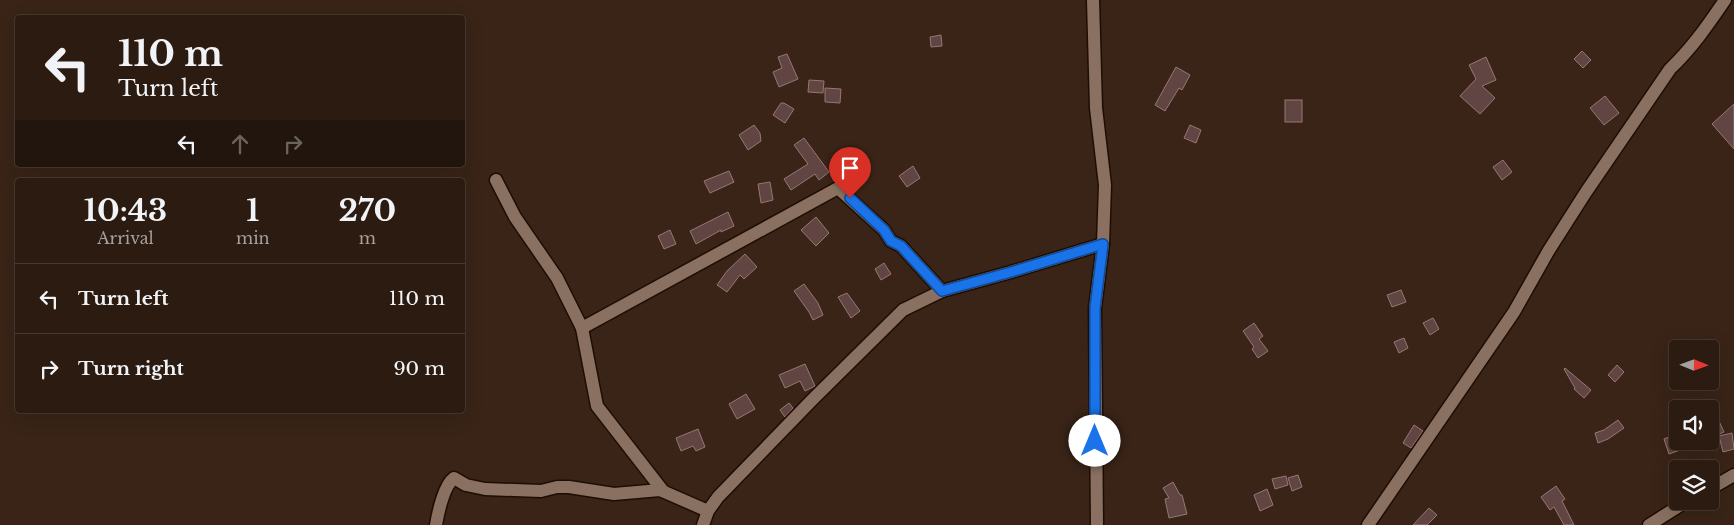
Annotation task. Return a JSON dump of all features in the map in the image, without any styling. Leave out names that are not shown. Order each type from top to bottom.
[{"type":"street","points":[[1094,0],[1096,108],[1106,185],[1103,244],[1095,308],[1097,525]]},
{"type":"street","points":[[1368,525],[1514,312],[1549,250],[1586,192],[1670,69],[1700,37],[1725,0]]},
{"type":"street","points":[[496,180],[515,217],[556,278],[582,328],[597,406],[663,491]]},
{"type":"street","points":[[582,328],[838,188],[884,230],[891,241],[901,246],[942,291]]},
{"type":"street","points":[[703,525],[708,511],[724,490],[903,310],[942,291],[1103,244]]},
{"type":"street","points":[[1719,484],[1734,475]]},
{"type":"street","points":[[436,525],[445,494],[451,480],[454,478],[466,485],[485,489],[540,491],[557,487],[569,487],[614,494],[653,490],[663,491],[708,511]]},
{"type":"street","points":[[1649,525],[1673,510]]},
{"type":"building","points":[[941,35],[942,46],[931,47],[930,37]]},
{"type":"building","points":[[1582,51],[1591,60],[1583,68],[1574,59]]},
{"type":"building","points":[[787,54],[798,79],[779,87],[773,72],[782,68],[778,57]]},
{"type":"building","points":[[1486,57],[1496,80],[1482,86],[1495,98],[1480,114],[1460,96],[1476,79],[1469,65]]},
{"type":"building","points":[[1176,67],[1190,75],[1182,90],[1179,88],[1165,111],[1155,105]]},
{"type":"building","points":[[809,80],[824,81],[823,93],[808,92]]},
{"type":"building","points":[[825,88],[841,89],[840,103],[825,102]]},
{"type":"building","points":[[1605,96],[1619,113],[1604,125],[1590,108]]},
{"type":"building","points":[[1285,100],[1302,100],[1302,122],[1285,122]]},
{"type":"building","points":[[781,103],[794,109],[785,123],[773,115]]},
{"type":"building","points":[[1734,104],[1734,149],[1712,124]]},
{"type":"building","points":[[754,125],[760,133],[761,141],[748,150],[739,135]]},
{"type":"building","points":[[1190,125],[1201,130],[1196,143],[1184,138]]},
{"type":"building","points":[[804,138],[829,172],[819,180],[815,174],[791,190],[784,179],[808,164],[794,145]]},
{"type":"building","points":[[1503,160],[1512,172],[1502,180],[1493,167]]},
{"type":"building","points":[[913,166],[920,178],[907,187],[899,176]]},
{"type":"building","points":[[729,171],[734,182],[710,193],[704,181]]},
{"type":"building","points":[[770,182],[773,200],[761,203],[758,184]]},
{"type":"building","points":[[728,212],[734,226],[721,232],[721,230],[696,244],[690,231]]},
{"type":"building","points":[[816,217],[829,233],[816,246],[801,230]]},
{"type":"building","points":[[670,230],[676,244],[664,249],[658,236]]},
{"type":"building","points":[[745,254],[757,267],[744,279],[740,275],[727,292],[717,285],[727,271]]},
{"type":"building","points":[[884,263],[891,274],[881,280],[875,269]]},
{"type":"building","points":[[804,284],[818,303],[823,315],[813,320],[794,291]]},
{"type":"building","points":[[1401,290],[1406,302],[1392,307],[1387,295]]},
{"type":"building","points":[[847,293],[860,311],[851,318],[838,297]]},
{"type":"building","points":[[1433,318],[1439,329],[1430,335],[1423,323]]},
{"type":"building","points":[[1254,323],[1263,336],[1259,339],[1268,351],[1258,358],[1252,349],[1254,347],[1243,331]]},
{"type":"building","points":[[1404,338],[1408,348],[1399,353],[1394,342]]},
{"type":"building","points":[[805,364],[815,386],[805,391],[800,381],[785,388],[779,375]]},
{"type":"building","points":[[1617,365],[1624,372],[1615,382],[1608,375]]},
{"type":"building","points":[[1565,368],[1591,390],[1584,398],[1574,389]]},
{"type":"building","points":[[746,394],[755,409],[737,419],[729,404]]},
{"type":"building","points":[[789,403],[793,408],[785,417],[780,410]]},
{"type":"building","points":[[1618,420],[1624,428],[1608,439],[1598,443],[1595,433],[1604,430]]},
{"type":"building","points":[[1719,421],[1724,432],[1719,434]]},
{"type":"building","points":[[1414,425],[1423,431],[1411,448],[1403,443]]},
{"type":"building","points":[[698,429],[705,447],[696,451],[693,446],[681,451],[676,438]]},
{"type":"building","points":[[1732,433],[1734,449],[1723,452],[1719,436]]},
{"type":"building","points":[[1669,437],[1669,450],[1680,450],[1669,454],[1664,439]]},
{"type":"building","points":[[1298,475],[1302,487],[1292,491],[1288,478]]},
{"type":"building","points":[[1286,476],[1288,485],[1275,489],[1272,479]]},
{"type":"building","points":[[1173,482],[1180,495],[1182,495],[1187,514],[1169,518],[1165,499],[1169,498],[1163,488]]},
{"type":"building","points":[[1556,486],[1565,499],[1562,501],[1574,525],[1564,525],[1554,507],[1550,510],[1541,497]]},
{"type":"building","points":[[1267,489],[1273,505],[1260,511],[1254,495]]},
{"type":"building","points":[[1429,508],[1437,515],[1427,525],[1413,525]]},
{"type":"route","points":[[850,198],[884,230],[891,241],[901,246],[942,291],[1103,244],[1095,308],[1095,441]]}]
